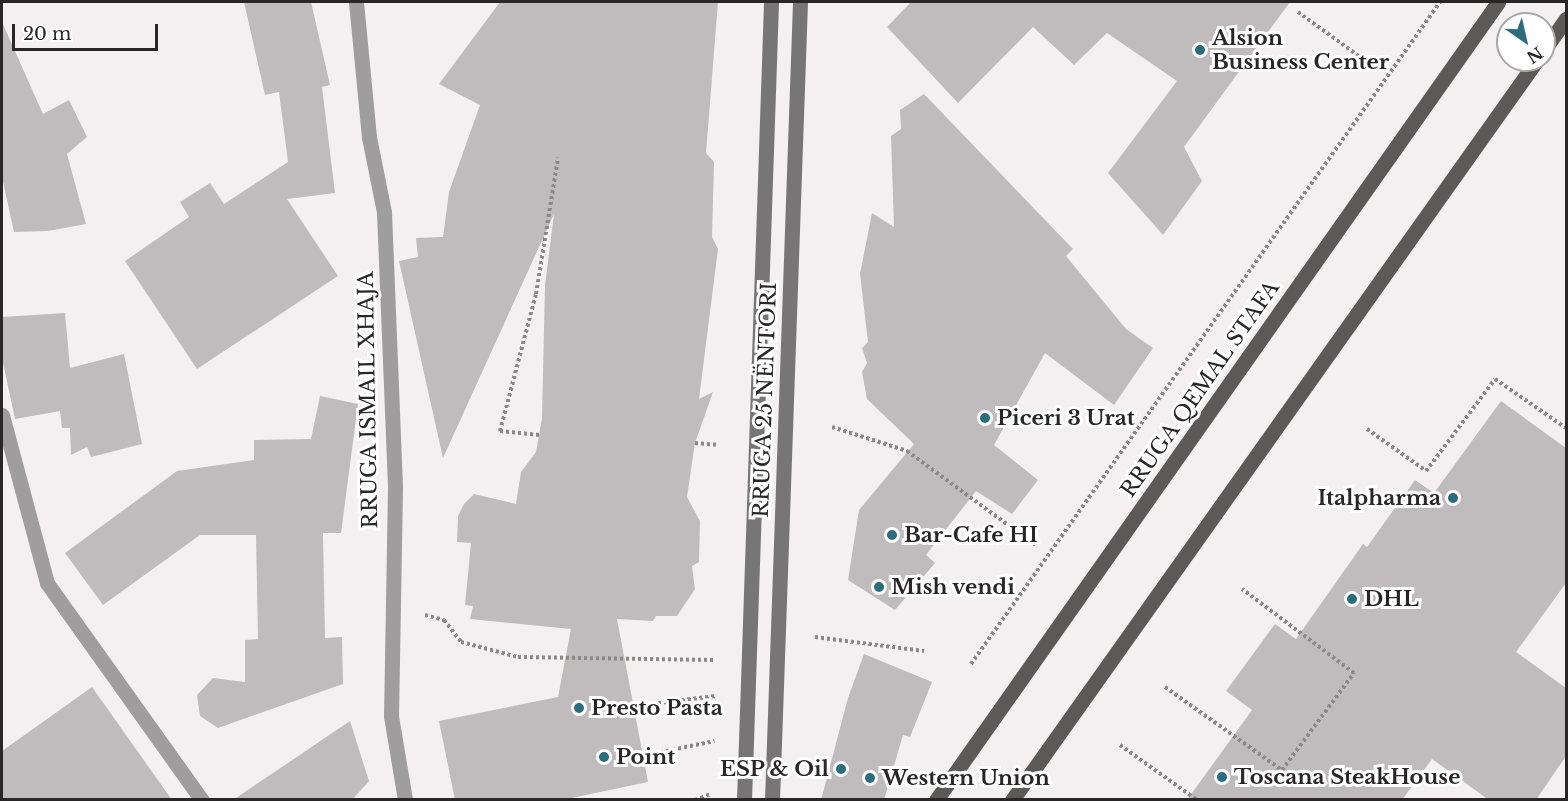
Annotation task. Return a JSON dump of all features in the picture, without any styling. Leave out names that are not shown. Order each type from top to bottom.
[{"type":"main road","name":"RRUGA QEMAL STAFA","points":[[936,800],[1498,2]]},
{"type":"main road","points":[[1556,33],[1566,19]]},
{"type":"main road","points":[[1012,800],[1528,72]]},
{"type":"street","name":"RRUGA ISMAIL XHAJA","points":[[356,2],[369,137],[384,212],[395,488],[390,605],[391,716],[405,800]]},
{"type":"street","name":"RRUGA 25 NËNTORI","points":[[744,800],[771,2]]},
{"type":"street","name":"RRUGA 25 NËNTORI","points":[[772,800],[800,2]]},
{"type":"street","points":[[2,415],[47,583],[202,800]]},
{"type":"path","points":[[971,664],[1440,2]]},
{"type":"path","points":[[1298,12],[1374,67]]},
{"type":"path","points":[[539,435],[500,430],[536,294],[558,158]]},
{"type":"path","points":[[1367,429],[1426,471],[1495,379],[1566,428]]},
{"type":"path","points":[[832,427],[907,451],[1038,547]]},
{"type":"path","points":[[695,443],[716,445]]},
{"type":"path","points":[[1165,687],[1282,770],[1354,673],[1242,589]]},
{"type":"path","points":[[390,605],[444,620],[461,642],[518,657],[714,660]]},
{"type":"path","points":[[815,638],[924,651]]},
{"type":"path","points":[[634,706],[716,696]]},
{"type":"path","points":[[643,756],[718,741]]},
{"type":"path","points":[[1120,745],[1197,800]]},
{"type":"path","points":[[695,800],[719,791]]},
{"type":"building","points":[[244,2],[311,2],[330,85],[322,87],[335,193],[287,199],[338,276],[197,369],[125,261],[189,217],[180,202],[210,183],[224,204],[288,162],[279,92],[265,95]]},
{"type":"building","points":[[500,2],[718,2],[706,153],[714,162],[712,237],[718,249],[699,399],[713,392],[695,443],[687,497],[700,521],[699,562],[692,566],[695,589],[677,616],[656,616],[653,621],[617,619],[648,782],[562,800],[455,800],[439,721],[558,697],[571,629],[470,619],[473,606],[465,605],[471,543],[457,542],[458,516],[464,504],[474,494],[516,504],[521,472],[536,452],[542,418],[545,285],[554,214],[443,458],[399,261],[418,257],[416,238],[443,237],[449,192],[480,105],[439,84]]},
{"type":"building","points":[[911,2],[1290,2],[1184,147],[1202,181],[1163,235],[1108,173],[1177,81],[1107,33],[1074,65],[1033,27],[958,103],[887,27]]},
{"type":"building","points":[[2,22],[43,114],[69,100],[87,137],[67,154],[86,224],[48,231],[14,232],[2,177]]},
{"type":"building","points":[[924,94],[1073,249],[1066,256],[1126,329],[1153,348],[1114,405],[1045,353],[994,445],[1038,480],[1012,514],[976,491],[926,555],[935,563],[895,610],[848,580],[859,510],[914,444],[867,399],[862,372],[867,363],[862,348],[868,342],[860,274],[872,213],[894,227],[891,136],[901,129],[900,110]]},
{"type":"building","points":[[65,313],[70,368],[124,354],[142,444],[91,457],[87,447],[71,455],[70,428],[62,428],[60,411],[15,419],[2,358],[2,317]]},
{"type":"building","points":[[320,396],[358,404],[341,533],[323,533],[325,638],[342,637],[343,684],[218,728],[200,716],[197,695],[213,678],[245,682],[245,640],[258,639],[256,535],[200,535],[103,605],[65,553],[177,471],[254,460],[254,440],[311,439]]},
{"type":"building","points":[[1501,401],[1566,448],[1566,583],[1516,652],[1566,688],[1566,756],[1536,800],[1489,800],[1432,759],[1402,800],[1187,800],[1252,710],[1226,691],[1275,624],[1296,639],[1363,544],[1367,547],[1415,480],[1434,493]]},
{"type":"building","points":[[864,654],[932,682],[910,737],[903,735],[884,800],[821,800],[848,698]]},
{"type":"building","points":[[92,687],[172,800],[2,800],[2,751]]},
{"type":"building","points":[[350,721],[369,781],[352,800],[233,800]]},
{"type":"place","name":"Alsion Business Center","points":[[1200,50]]},
{"type":"place","name":"Piceri 3 Urat","points":[[985,418]]},
{"type":"place","name":"Italpharma","points":[[1453,498]]},
{"type":"place","name":"Bar-Cafe HI","points":[[892,535]]},
{"type":"place","name":"Mish vendi","points":[[879,587]]},
{"type":"place","name":"DHL","points":[[1352,599]]},
{"type":"place","name":"Presto Pasta","points":[[579,708]]},
{"type":"place","name":"Point","points":[[604,757]]},
{"type":"place","name":"ESP & Oil","points":[[841,769]]},
{"type":"place","name":"Toscana SteakHouse","points":[[1222,777]]},
{"type":"place","name":"Western Union","points":[[870,778]]}]
